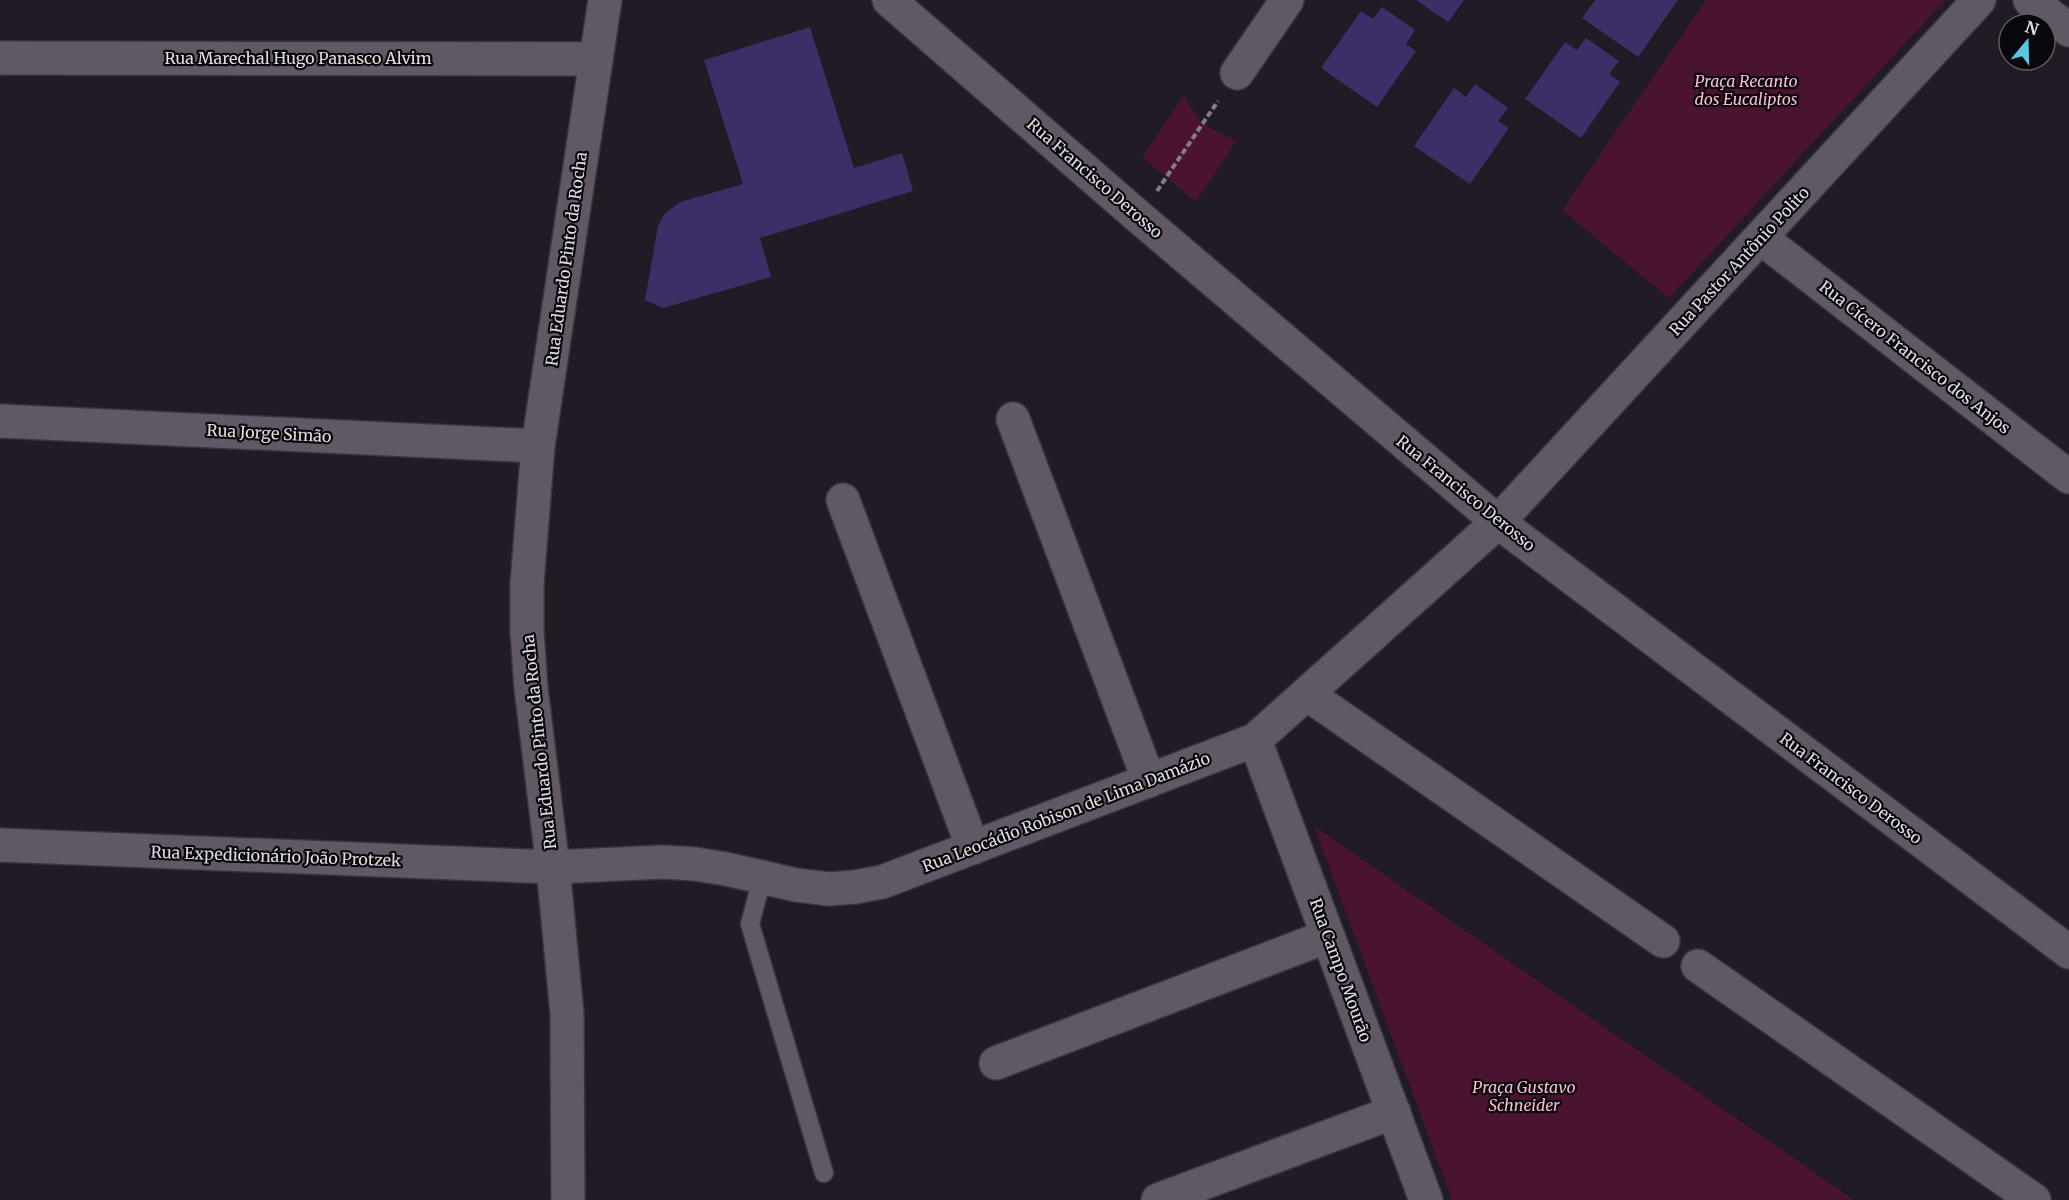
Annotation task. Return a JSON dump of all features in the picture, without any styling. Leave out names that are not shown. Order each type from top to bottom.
[{"type":"street","name":"Rua Eduardo Pinto da Rocha","points":[[568,1200],[567,1014],[553,867],[531,688],[527,631],[527,584],[538,446],[605,0]]},
{"type":"street","name":"Rua Francisco Derosso","points":[[889,0],[1140,218],[1498,522],[2069,952]]},
{"type":"street","points":[[1237,73],[1287,0]]},
{"type":"street","name":"Rua Pastor Antônio Polito","points":[[1498,522],[1979,0]]},
{"type":"street","points":[[2030,0],[2069,30]]},
{"type":"street","name":"Rua Marechal Hugo Panasco Alvim","points":[[0,58],[596,59]]},
{"type":"street","name":"Rua Cícero Francisco dos Anjos","points":[[1761,238],[2069,477]]},
{"type":"street","points":[[1013,419],[1149,781]]},
{"type":"street","name":"Rua Jorge Simão","points":[[0,421],[538,446]]},
{"type":"street","points":[[843,500],[973,848]]},
{"type":"street","name":"Rua Leocádio Robison de Lima Damázio","points":[[553,867],[664,862],[715,867],[796,885],[829,889],[882,882],[1255,740],[1498,522]]},
{"type":"street","points":[[1306,694],[1663,941]]},
{"type":"street","name":"Rua Campo Mourão","points":[[1255,740],[1426,1200]]},
{"type":"street","name":"Rua Expedicionário João Protzek","points":[[0,845],[553,867]]},
{"type":"street","points":[[996,1063],[1328,936]]},
{"type":"street","points":[[1698,966],[2034,1200]]},
{"type":"street","points":[[1158,1200],[1394,1112]]},
{"type":"lane","points":[[762,878],[750,924],[824,1173]]},
{"type":"path","points":[[1140,218],[1237,73]]},
{"type":"green space","name":"Praça Recanto dos Eucaliptos","points":[[1706,0],[1945,0],[1669,298],[1562,210]]},
{"type":"green space","points":[[1184,95],[1194,112],[1205,124],[1237,140],[1196,202],[1142,157]]},
{"type":"green space","name":"Praça Gustavo Schneider","points":[[1314,826],[1854,1200],[1452,1200]]},
{"type":"building","points":[[1416,0],[1464,0],[1448,22]]},
{"type":"building","points":[[1595,0],[1678,0],[1638,57],[1582,18]]},
{"type":"building","points":[[1382,7],[1415,30],[1406,44],[1416,51],[1377,107],[1321,68],[1361,11],[1373,19]]},
{"type":"building","points":[[810,27],[854,168],[902,153],[913,191],[760,238],[771,277],[663,308],[645,300],[658,226],[664,214],[680,202],[743,184],[704,60]]},
{"type":"building","points":[[1586,38],[1619,61],[1609,74],[1620,82],[1581,138],[1525,99],[1565,42],[1577,50]]},
{"type":"building","points":[[1475,84],[1508,108],[1498,121],[1509,128],[1470,184],[1414,146],[1454,88],[1466,97]]}]
